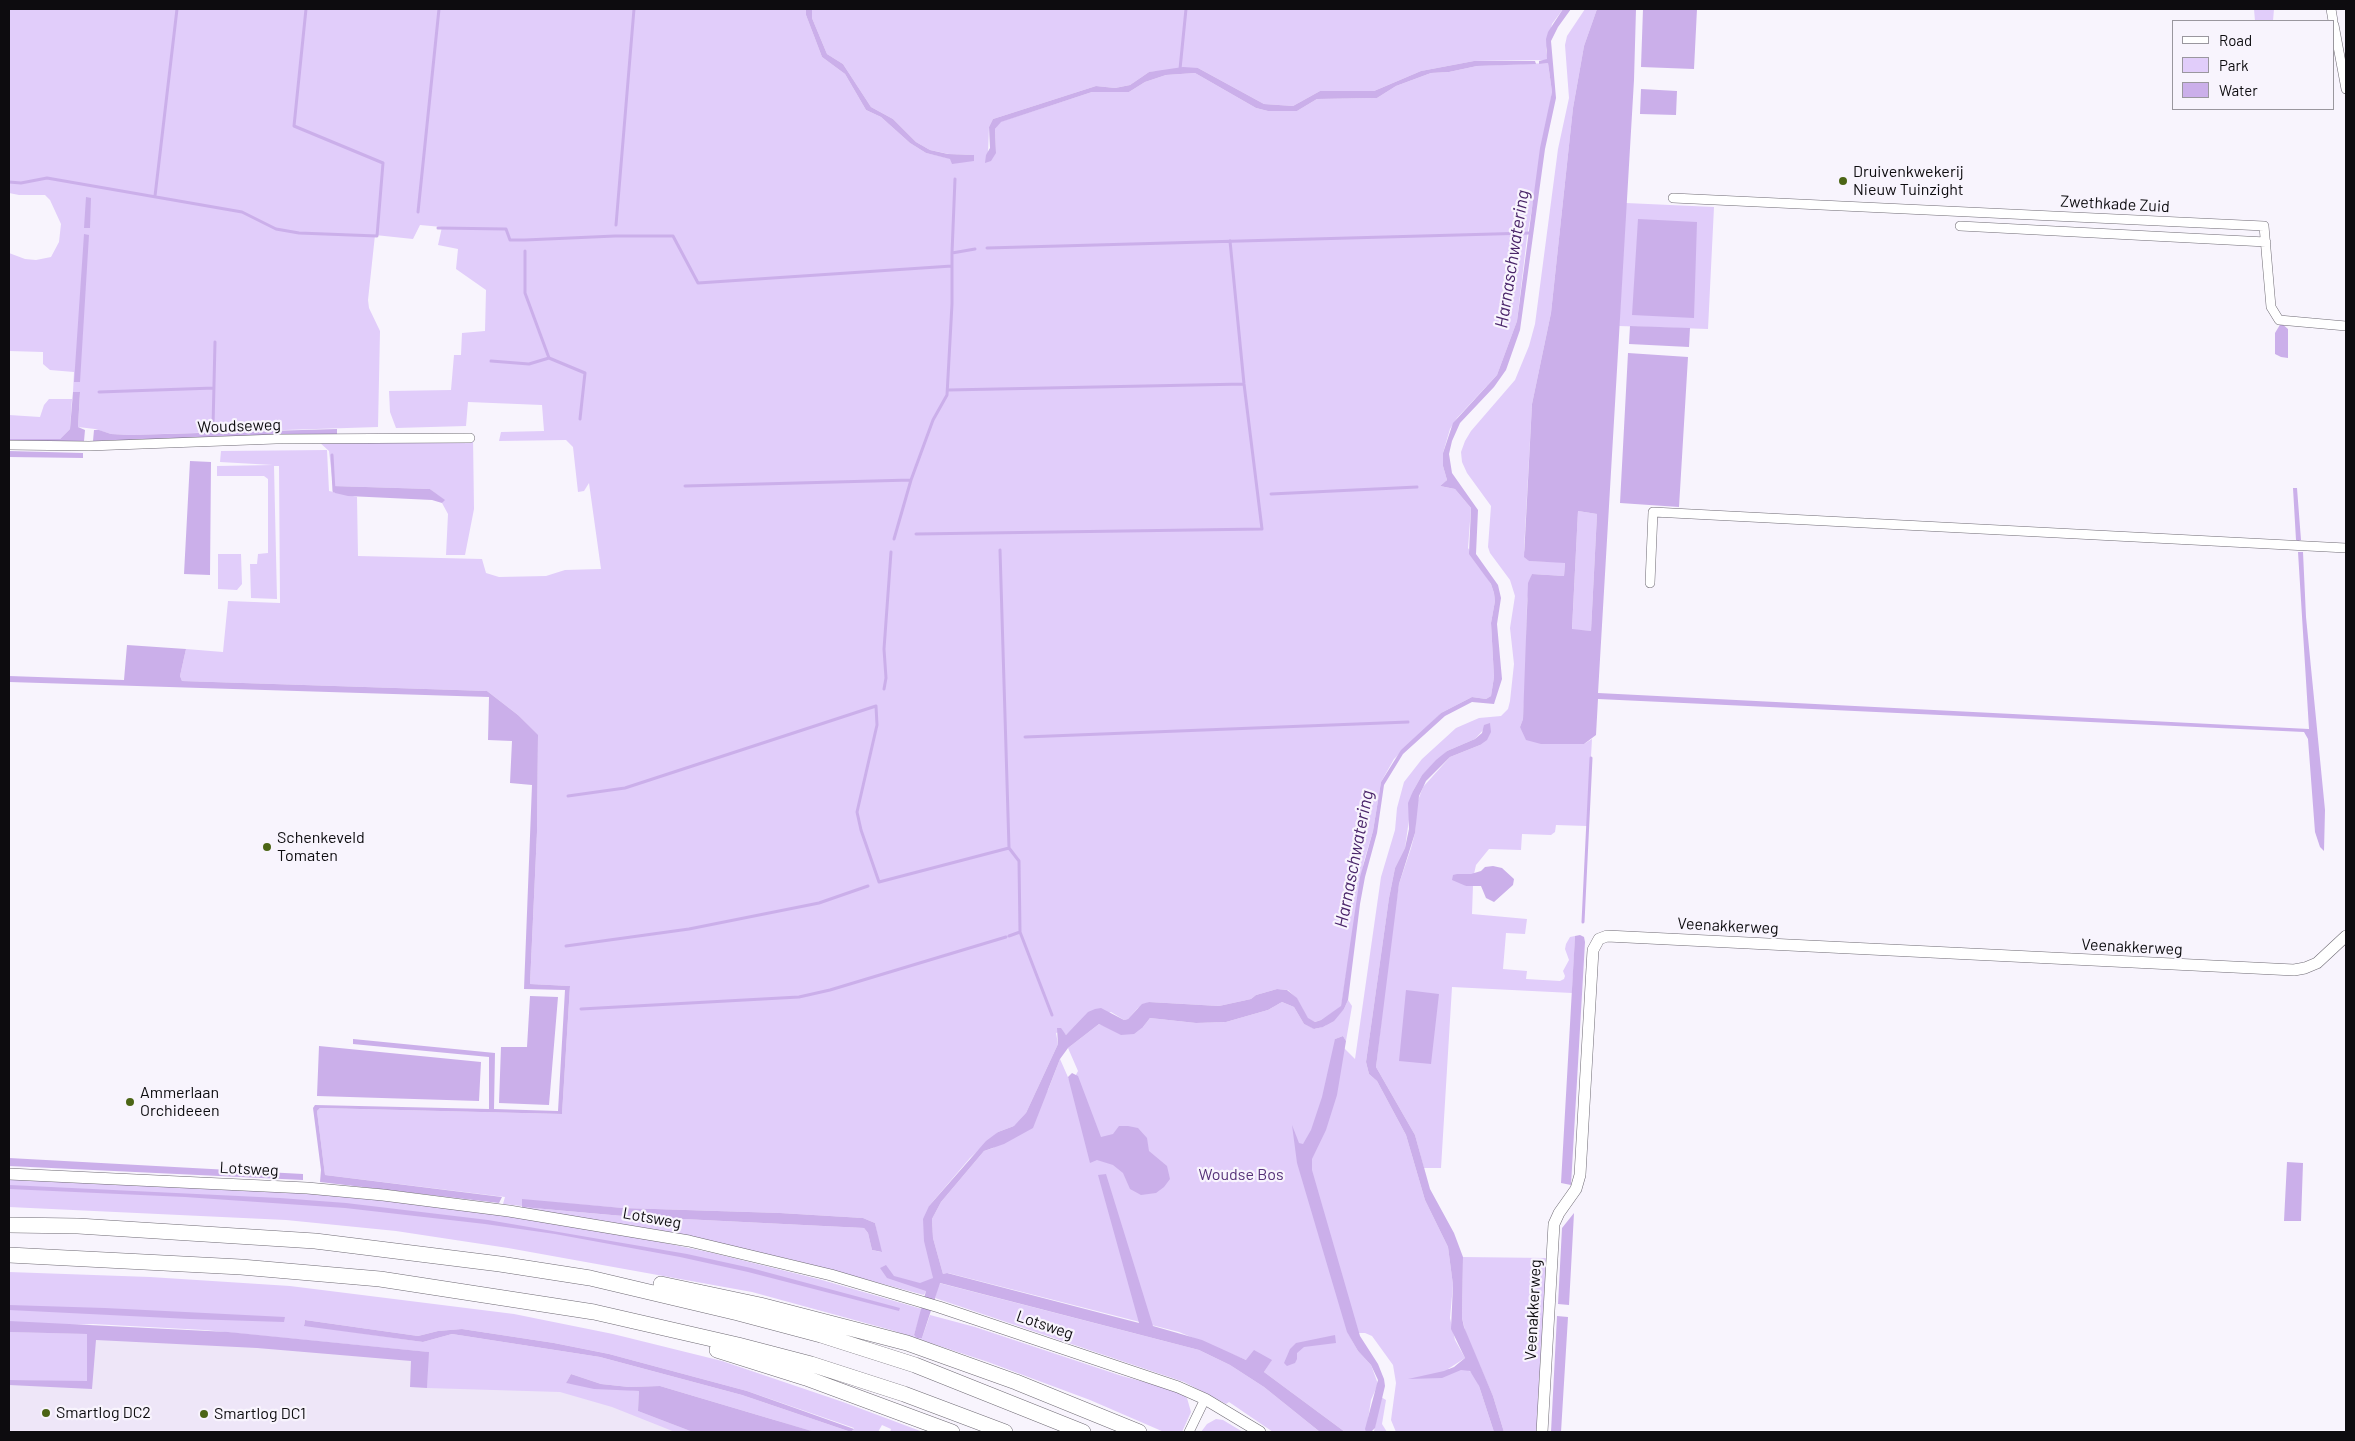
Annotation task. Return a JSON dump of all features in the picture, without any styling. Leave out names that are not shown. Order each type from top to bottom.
[{"type":"highway","points":[[9,1225],[87,1227],[316,1242],[490,1262],[590,1278],[778,1323],[908,1363],[1083,1432]]},
{"type":"highway","points":[[9,1256],[241,1267],[380,1279],[594,1312],[747,1347],[898,1392],[1005,1432]]},
{"type":"highway","points":[[590,1278],[631,1278],[760,1305],[914,1345],[1016,1382],[1139,1432]]},
{"type":"highway","points":[[594,1312],[659,1335],[767,1365],[900,1411],[952,1432]]},
{"type":"street","points":[[2335,30],[2346,89]]},
{"type":"street","name":"Zwethkade Zuid","points":[[1673,198],[2264,226],[2270,307],[2279,320],[2346,326]]},
{"type":"street","name":"Zwethkade Zuid","points":[[1960,226],[2266,242]]},
{"type":"street","name":"Woudseweg","points":[[9,445],[89,446],[276,439],[470,438]]},
{"type":"street","points":[[1650,583],[1653,512],[2346,548]]},
{"type":"street","name":"Veenakkerweg","points":[[1542,1432],[1554,1224],[1559,1213],[1576,1189],[1580,1175],[1593,950],[1598,939],[1607,936],[2294,970],[2317,963],[2346,936]]},
{"type":"street","name":"Lotsweg","points":[[9,1174],[307,1188],[383,1195],[509,1211],[689,1241],[831,1275],[939,1307],[1178,1387],[1205,1399],[1260,1432]]},
{"type":"street","points":[[1189,1432],[1205,1399]]},
{"type":"shaded area","points":[[9,1328],[441,1357],[836,1432],[9,1432]]},
{"type":"green space","points":[[9,9],[806,9],[806,15],[822,57],[845,74],[866,110],[881,117],[910,143],[926,153],[961,161],[974,155],[949,154],[930,150],[916,142],[893,119],[871,107],[843,64],[827,54],[812,18],[812,9],[1563,9],[1552,24],[1546,50],[1548,60],[1474,61],[1421,71],[1374,91],[1320,91],[1293,106],[1264,104],[1198,68],[1149,72],[1130,85],[1115,88],[1096,86],[993,119],[989,127],[988,154],[996,153],[995,129],[1000,122],[1092,92],[1129,92],[1145,82],[1166,75],[1195,73],[1256,108],[1268,111],[1297,111],[1317,99],[1377,98],[1396,86],[1431,73],[1449,72],[1477,66],[1548,63],[1552,92],[1527,237],[1517,321],[1497,375],[1457,418],[1450,429],[1443,453],[1443,466],[1447,480],[1440,486],[1455,489],[1471,508],[1468,548],[1491,584],[1494,593],[1495,601],[1491,623],[1494,677],[1491,696],[1486,699],[1472,697],[1441,713],[1394,759],[1381,782],[1373,831],[1364,861],[1341,1007],[1315,1022],[1308,1019],[1297,999],[1288,990],[1277,989],[1256,995],[1251,999],[1219,1006],[1149,1002],[1138,1008],[1128,1019],[1124,1020],[1111,1012],[1074,1028],[1066,1035],[1062,1031],[1056,1033],[1058,1044],[1026,1113],[1014,1126],[998,1132],[970,1158],[929,1206],[933,1278],[924,1295],[789,1259],[660,1233],[524,1210],[523,1207],[623,1216],[864,1228],[868,1233],[872,1250],[881,1252],[875,1223],[863,1218],[780,1213],[623,1208],[522,1200],[522,1206],[503,1204],[505,1197],[325,1175],[317,1111],[320,1108],[562,1114],[570,986],[530,984],[537,832],[538,736],[518,715],[487,691],[182,681],[180,676],[186,649],[223,652],[228,601],[280,603],[279,466],[274,466],[277,599],[251,598],[250,564],[257,564],[258,554],[268,553],[268,479],[264,476],[217,476],[217,466],[273,465],[220,462],[221,451],[327,450],[329,491],[357,497],[358,556],[482,559],[486,573],[499,577],[546,576],[565,570],[601,569],[589,483],[584,491],[578,492],[573,447],[566,440],[499,441],[501,432],[544,431],[542,405],[468,402],[466,426],[396,428],[390,412],[389,391],[451,390],[454,355],[461,355],[462,333],[485,331],[486,290],[456,269],[458,249],[438,245],[442,227],[420,225],[413,239],[375,235],[368,300],[369,308],[380,331],[378,427],[130,435],[111,434],[95,429],[78,427],[80,393],[73,392],[74,372],[50,370],[43,364],[43,352],[9,351],[9,253],[25,259],[36,260],[51,257],[59,242],[61,224],[50,200],[45,195],[9,193]]},
{"type":"green space","name":"Woudse Bos","points":[[1585,9],[1597,9],[1584,46],[1573,108],[1551,313],[1532,404],[1524,550],[1529,561],[1565,562],[1564,576],[1532,574],[1527,601],[1526,670],[1523,719],[1520,727],[1584,744],[1592,739],[1587,826],[1556,825],[1555,832],[1551,835],[1522,834],[1521,850],[1489,849],[1476,865],[1474,874],[1457,874],[1466,886],[1473,885],[1472,914],[1527,919],[1525,934],[1506,933],[1503,969],[1527,971],[1526,979],[1560,981],[1564,979],[1563,971],[1569,960],[1565,949],[1566,944],[1570,937],[1575,936],[1572,993],[1452,987],[1441,1168],[1424,1168],[1415,1135],[1376,1067],[1391,935],[1399,884],[1415,833],[1417,803],[1423,787],[1450,757],[1480,745],[1484,729],[1475,739],[1447,751],[1422,775],[1413,791],[1405,848],[1395,868],[1389,898],[1366,1062],[1369,1074],[1377,1081],[1406,1135],[1425,1200],[1448,1247],[1453,1285],[1450,1318],[1455,1340],[1465,1358],[1448,1369],[1466,1369],[1474,1374],[1494,1432],[1396,1432],[1391,1420],[1396,1383],[1393,1365],[1372,1336],[1365,1333],[1348,1333],[1358,1351],[1371,1365],[1378,1384],[1371,1400],[1366,1432],[1345,1432],[1264,1372],[1271,1361],[1246,1360],[1179,1332],[948,1273],[943,1274],[933,1238],[932,1219],[941,1202],[984,1151],[993,1148],[1048,1090],[1060,1059],[1071,1084],[1078,1071],[1068,1048],[1099,1024],[1104,1026],[1143,1027],[1150,1018],[1196,1023],[1226,1022],[1268,1010],[1282,1002],[1294,1007],[1304,1024],[1315,1029],[1325,1026],[1344,1009],[1348,1000],[1352,1006],[1346,1041],[1343,1036],[1335,1039],[1355,1059],[1381,877],[1395,830],[1397,808],[1404,782],[1422,759],[1456,728],[1479,718],[1501,716],[1508,709],[1510,701],[1514,664],[1510,628],[1515,596],[1510,580],[1490,553],[1488,547],[1491,506],[1467,473],[1462,462],[1461,452],[1471,431],[1515,380],[1529,346],[1535,324],[1558,149],[1569,98],[1565,45],[1567,36]]},
{"type":"green space","points":[[2254,9],[2274,9],[2273,20],[2255,20]]},
{"type":"green space","points":[[1626,203],[1714,207],[1708,329],[1619,326]]},
{"type":"green space","points":[[49,399],[72,399],[70,429],[60,439],[9,439],[9,415],[40,417],[44,405]]},
{"type":"green space","points":[[473,437],[474,509],[465,555],[446,555],[448,514],[442,503],[444,500],[430,489],[333,486],[329,451],[318,441]]},
{"type":"green space","points":[[1578,511],[1597,514],[1591,631],[1572,630]]},
{"type":"green space","points":[[218,554],[241,554],[242,584],[237,590],[218,589]]},
{"type":"green space","points":[[9,1179],[301,1192],[403,1201],[487,1212],[641,1238],[713,1253],[822,1280],[922,1309],[914,1335],[922,1338],[930,1315],[975,1327],[1122,1376],[1178,1391],[1187,1398],[1191,1412],[1182,1432],[1164,1432],[1090,1400],[988,1362],[891,1330],[752,1292],[508,1248],[396,1231],[286,1220],[9,1207]]},
{"type":"green space","points":[[1463,1257],[1547,1258],[1538,1432],[1504,1432],[1493,1396],[1466,1334],[1462,1318]]},
{"type":"green space","points":[[9,1272],[150,1277],[290,1286],[514,1314],[613,1334],[722,1361],[843,1402],[923,1432],[890,1432],[891,1429],[882,1425],[878,1432],[852,1432],[854,1428],[747,1391],[609,1354],[554,1343],[462,1329],[438,1331],[418,1336],[305,1320],[304,1325],[423,1342],[452,1334],[600,1357],[742,1395],[851,1432],[815,1432],[660,1386],[629,1387],[601,1384],[571,1374],[566,1383],[639,1391],[638,1411],[693,1432],[675,1432],[612,1407],[560,1392],[427,1388],[428,1352],[204,1330],[93,1324],[9,1327]]},
{"type":"green space","points":[[939,1283],[1199,1350],[1230,1365],[1264,1387],[1320,1432],[1273,1432],[1229,1402],[1226,1404],[1184,1382],[935,1298]]},
{"type":"green space","points":[[9,1332],[87,1334],[87,1382],[9,1380]]},
{"type":"green space","points":[[1381,1397],[1386,1400],[1382,1424],[1387,1432],[1371,1432],[1374,1431]]},
{"type":"green space","points":[[1216,1419],[1223,1420],[1243,1432],[1201,1432],[1207,1424]]},
{"type":"water","points":[[806,9],[812,9],[812,18],[827,54],[843,64],[871,107],[893,119],[916,142],[930,150],[948,154],[974,155],[974,161],[952,164],[950,159],[926,153],[910,143],[881,117],[866,110],[845,74],[822,57],[806,15]]},
{"type":"water","points":[[1563,9],[1571,9],[1551,41],[1556,98],[1545,149],[1520,330],[1506,370],[1494,387],[1460,423],[1452,441],[1449,454],[1452,473],[1478,510],[1476,554],[1498,585],[1501,598],[1497,624],[1502,679],[1494,704],[1472,702],[1445,716],[1403,754],[1384,785],[1377,833],[1360,904],[1348,1000],[1344,1009],[1334,1021],[1314,1029],[1304,1024],[1294,1007],[1282,1002],[1268,1010],[1226,1022],[1196,1023],[1150,1018],[1134,1034],[1121,1035],[1099,1024],[1068,1048],[1060,1059],[1033,1128],[1004,1144],[984,1151],[941,1202],[932,1219],[933,1238],[943,1274],[947,1273],[1139,1323],[1098,1175],[1106,1174],[1153,1326],[1202,1340],[1246,1360],[1254,1350],[1272,1360],[1264,1372],[1345,1432],[1320,1432],[1264,1387],[1230,1365],[1199,1350],[940,1283],[922,1338],[917,1338],[914,1335],[926,1291],[887,1278],[880,1268],[886,1265],[894,1276],[920,1283],[933,1278],[924,1241],[923,1219],[929,1206],[986,1141],[998,1132],[1014,1126],[1026,1113],[1058,1044],[1057,1028],[1061,1028],[1066,1035],[1088,1012],[1095,1009],[1101,1008],[1124,1020],[1128,1019],[1142,1004],[1149,1002],[1219,1006],[1251,999],[1256,995],[1277,989],[1287,990],[1297,998],[1308,1018],[1315,1022],[1341,1006],[1360,877],[1373,831],[1381,782],[1401,750],[1441,713],[1472,697],[1486,699],[1491,696],[1494,677],[1491,623],[1495,601],[1494,593],[1491,584],[1469,554],[1471,508],[1455,489],[1440,486],[1447,480],[1443,466],[1443,453],[1453,423],[1497,375],[1517,321],[1540,148],[1552,92],[1548,63],[1539,64],[1539,61],[1547,59],[1546,39],[1548,32]]},
{"type":"water","points":[[1597,9],[1636,9],[1634,80],[1598,693],[2309,729],[2298,552],[2303,552],[2306,617],[2325,810],[2324,851],[2320,847],[2315,832],[2308,739],[2304,732],[1598,699],[1596,735],[1584,744],[1541,744],[1526,740],[1520,727],[1523,719],[1528,583],[1532,574],[1564,576],[1565,563],[1529,561],[1524,557],[1532,404],[1551,313],[1573,108],[1584,46]],"holes":[[[1578,511],[1597,514],[1591,631],[1572,629]]]},
{"type":"water","points":[[1643,9],[1697,9],[1694,69],[1641,67]]},
{"type":"water","points":[[1474,61],[1535,61],[1536,64],[1477,66],[1449,72],[1431,73],[1396,86],[1377,98],[1317,99],[1297,111],[1268,111],[1256,108],[1195,73],[1166,75],[1145,82],[1129,92],[1092,92],[1001,122],[995,129],[996,153],[991,161],[985,163],[986,155],[990,148],[989,127],[993,119],[1096,86],[1115,88],[1130,85],[1149,72],[1183,67],[1198,68],[1264,104],[1293,106],[1320,91],[1374,91],[1421,71]]},
{"type":"water","points":[[1641,89],[1677,91],[1676,115],[1640,114]]},
{"type":"water","points":[[86,197],[91,198],[90,228],[84,228]]},
{"type":"water","points":[[1638,219],[1697,222],[1694,318],[1632,315]]},
{"type":"water","points":[[84,234],[89,235],[80,382],[74,382]]},
{"type":"water","points":[[2281,323],[2288,329],[2288,358],[2275,354],[2275,333]]},
{"type":"water","points":[[1630,326],[1690,328],[1689,347],[1629,344]]},
{"type":"water","points":[[1628,353],[1688,357],[1679,507],[1620,503]]},
{"type":"water","points":[[73,392],[80,392],[78,427],[85,430],[84,441],[9,443],[9,439],[60,439],[70,429]]},
{"type":"water","points":[[337,429],[337,434],[93,441],[94,430],[111,434],[130,435]]},
{"type":"water","points":[[9,451],[83,453],[83,458],[9,457]]},
{"type":"water","points":[[190,461],[211,462],[210,575],[184,574]]},
{"type":"water","points":[[333,486],[430,489],[445,500],[442,503],[432,500],[348,496],[335,493]]},
{"type":"water","points":[[2293,488],[2297,488],[2301,540],[2298,541],[2296,540]]},
{"type":"water","points":[[127,645],[186,649],[180,676],[182,681],[487,691],[518,715],[538,735],[537,832],[530,984],[570,986],[562,1114],[320,1108],[317,1111],[325,1175],[502,1197],[499,1203],[320,1182],[321,1170],[313,1108],[315,1105],[489,1109],[489,1057],[353,1044],[353,1039],[495,1053],[494,1109],[558,1111],[565,990],[524,989],[532,785],[510,783],[512,741],[488,740],[489,697],[9,682],[9,676],[124,680]]},
{"type":"water","points":[[1490,723],[1491,732],[1487,740],[1480,745],[1450,757],[1426,781],[1419,796],[1415,833],[1399,884],[1376,1067],[1415,1135],[1430,1189],[1454,1233],[1463,1257],[1462,1318],[1464,1327],[1493,1396],[1504,1432],[1494,1432],[1479,1386],[1470,1371],[1461,1370],[1442,1378],[1408,1379],[1444,1371],[1454,1367],[1465,1358],[1451,1329],[1453,1285],[1448,1247],[1425,1200],[1406,1135],[1377,1081],[1369,1074],[1366,1062],[1389,898],[1395,868],[1405,848],[1409,829],[1408,803],[1422,775],[1436,760],[1447,751],[1475,739],[1482,733],[1484,725]]},
{"type":"water","points":[[1485,867],[1502,868],[1514,879],[1513,885],[1494,902],[1486,898],[1481,886],[1466,886],[1452,880],[1453,875],[1471,874],[1481,871]]},
{"type":"water","points":[[1580,935],[1584,937],[1585,942],[1571,1185],[1561,1183],[1575,936]]},
{"type":"water","points":[[1406,990],[1439,994],[1431,1064],[1399,1061]]},
{"type":"water","points":[[530,996],[558,997],[549,1105],[499,1103],[501,1047],[527,1047]]},
{"type":"water","points":[[1343,1036],[1346,1041],[1337,1095],[1326,1130],[1312,1159],[1312,1170],[1360,1336],[1378,1364],[1384,1379],[1385,1386],[1375,1428],[1371,1432],[1366,1432],[1365,1429],[1378,1380],[1371,1365],[1358,1351],[1347,1332],[1297,1163],[1292,1125],[1299,1143],[1303,1144],[1311,1130],[1322,1097],[1335,1039]]},
{"type":"water","points":[[319,1046],[481,1062],[479,1101],[317,1096]]},
{"type":"water","points":[[1072,1073],[1078,1076],[1101,1137],[1113,1134],[1119,1126],[1138,1128],[1147,1138],[1149,1151],[1167,1166],[1170,1179],[1164,1187],[1156,1193],[1141,1195],[1130,1189],[1123,1173],[1113,1165],[1097,1160],[1090,1163],[1068,1077]]},
{"type":"water","points":[[9,1158],[303,1174],[303,1180],[9,1166]]},
{"type":"water","points":[[2287,1162],[2303,1163],[2301,1221],[2284,1221]]},
{"type":"water","points":[[9,1185],[280,1198],[346,1203],[488,1220],[687,1254],[751,1268],[900,1308],[899,1311],[748,1272],[680,1257],[555,1234],[485,1224],[345,1208],[185,1197],[9,1189]]},
{"type":"water","points":[[522,1199],[623,1208],[780,1213],[863,1218],[875,1223],[882,1252],[872,1250],[868,1233],[864,1228],[623,1216],[522,1207]]},
{"type":"water","points":[[1574,1213],[1569,1305],[1558,1304],[1562,1228]]},
{"type":"water","points":[[9,1305],[285,1317],[284,1322],[190,1319],[9,1310]]},
{"type":"water","points":[[1557,1316],[1568,1317],[1561,1432],[1551,1432]]},
{"type":"water","points":[[305,1320],[418,1336],[438,1331],[462,1329],[554,1343],[609,1354],[747,1391],[854,1429],[851,1432],[742,1395],[600,1357],[452,1334],[423,1342],[304,1326]]},
{"type":"water","points":[[9,1321],[228,1332],[429,1352],[427,1388],[410,1387],[411,1361],[257,1348],[96,1340],[92,1389],[9,1385],[9,1380],[87,1381],[87,1334],[9,1332]]},
{"type":"water","points":[[1335,1335],[1336,1343],[1304,1347],[1297,1353],[1295,1363],[1287,1366],[1284,1363],[1290,1349],[1296,1343]]},
{"type":"water","points":[[571,1374],[601,1384],[629,1387],[660,1386],[815,1432],[693,1432],[638,1411],[639,1391],[594,1389],[566,1383]]},
{"type":"waterway","points":[[155,196],[177,9]]},
{"type":"waterway","points":[[9,182],[21,183],[47,178],[242,212],[276,229],[299,233],[377,236],[383,163],[294,126],[306,9]]},
{"type":"waterway","points":[[418,212],[439,9]]},
{"type":"waterway","points":[[616,225],[634,9]]},
{"type":"waterway","points":[[1180,69],[1186,9]]},
{"type":"waterway","points":[[894,539],[911,480],[933,420],[947,395],[952,304],[955,179]]},
{"type":"waterway","points":[[438,228],[506,229],[510,240],[673,236],[698,283],[952,266]]},
{"type":"waterway","name":"Harnaschwatering","points":[[987,248],[1530,233]]},
{"type":"waterway","points":[[916,534],[1262,529],[1244,384],[1230,241]]},
{"type":"waterway","points":[[952,253],[975,249]]},
{"type":"waterway","points":[[525,251],[525,293],[549,358],[585,373],[580,419]]},
{"type":"waterway","points":[[213,427],[215,342]]},
{"type":"waterway","points":[[491,361],[529,364],[549,358]]},
{"type":"waterway","points":[[948,390],[1244,384]]},
{"type":"waterway","points":[[99,392],[214,388]]},
{"type":"waterway","points":[[332,455],[334,491],[337,491]]},
{"type":"waterway","points":[[685,486],[911,480]]},
{"type":"waterway","points":[[1271,494],[1417,487]]},
{"type":"waterway","points":[[1000,550],[1009,848],[1019,861],[1020,932],[1052,1015]]},
{"type":"waterway","points":[[884,689],[886,678],[884,649],[891,552]]},
{"type":"waterway","points":[[568,796],[625,788],[876,706],[877,725],[857,812],[861,830],[879,882],[1009,848]]},
{"type":"waterway","points":[[1025,737],[1408,722]]},
{"type":"waterway","points":[[1583,922],[1591,758]]},
{"type":"waterway","points":[[566,946],[689,929],[819,903],[868,886]]},
{"type":"waterway","points":[[1009,936],[1020,932]]},
{"type":"waterway","points":[[581,1009],[799,997],[830,990],[1006,937]]},
{"type":"place","name":"Druivenkwekerij Nieuw Tuinzight","points":[[1843,181]]},
{"type":"place","name":"Schenkeveld Tomaten","points":[[267,847]]},
{"type":"place","name":"Ammerlaan Orchideeen","points":[[130,1102]]},
{"type":"place","name":"Smartlog DC2","points":[[46,1413]]},
{"type":"place","name":"Smartlog DC1","points":[[204,1414]]}]
